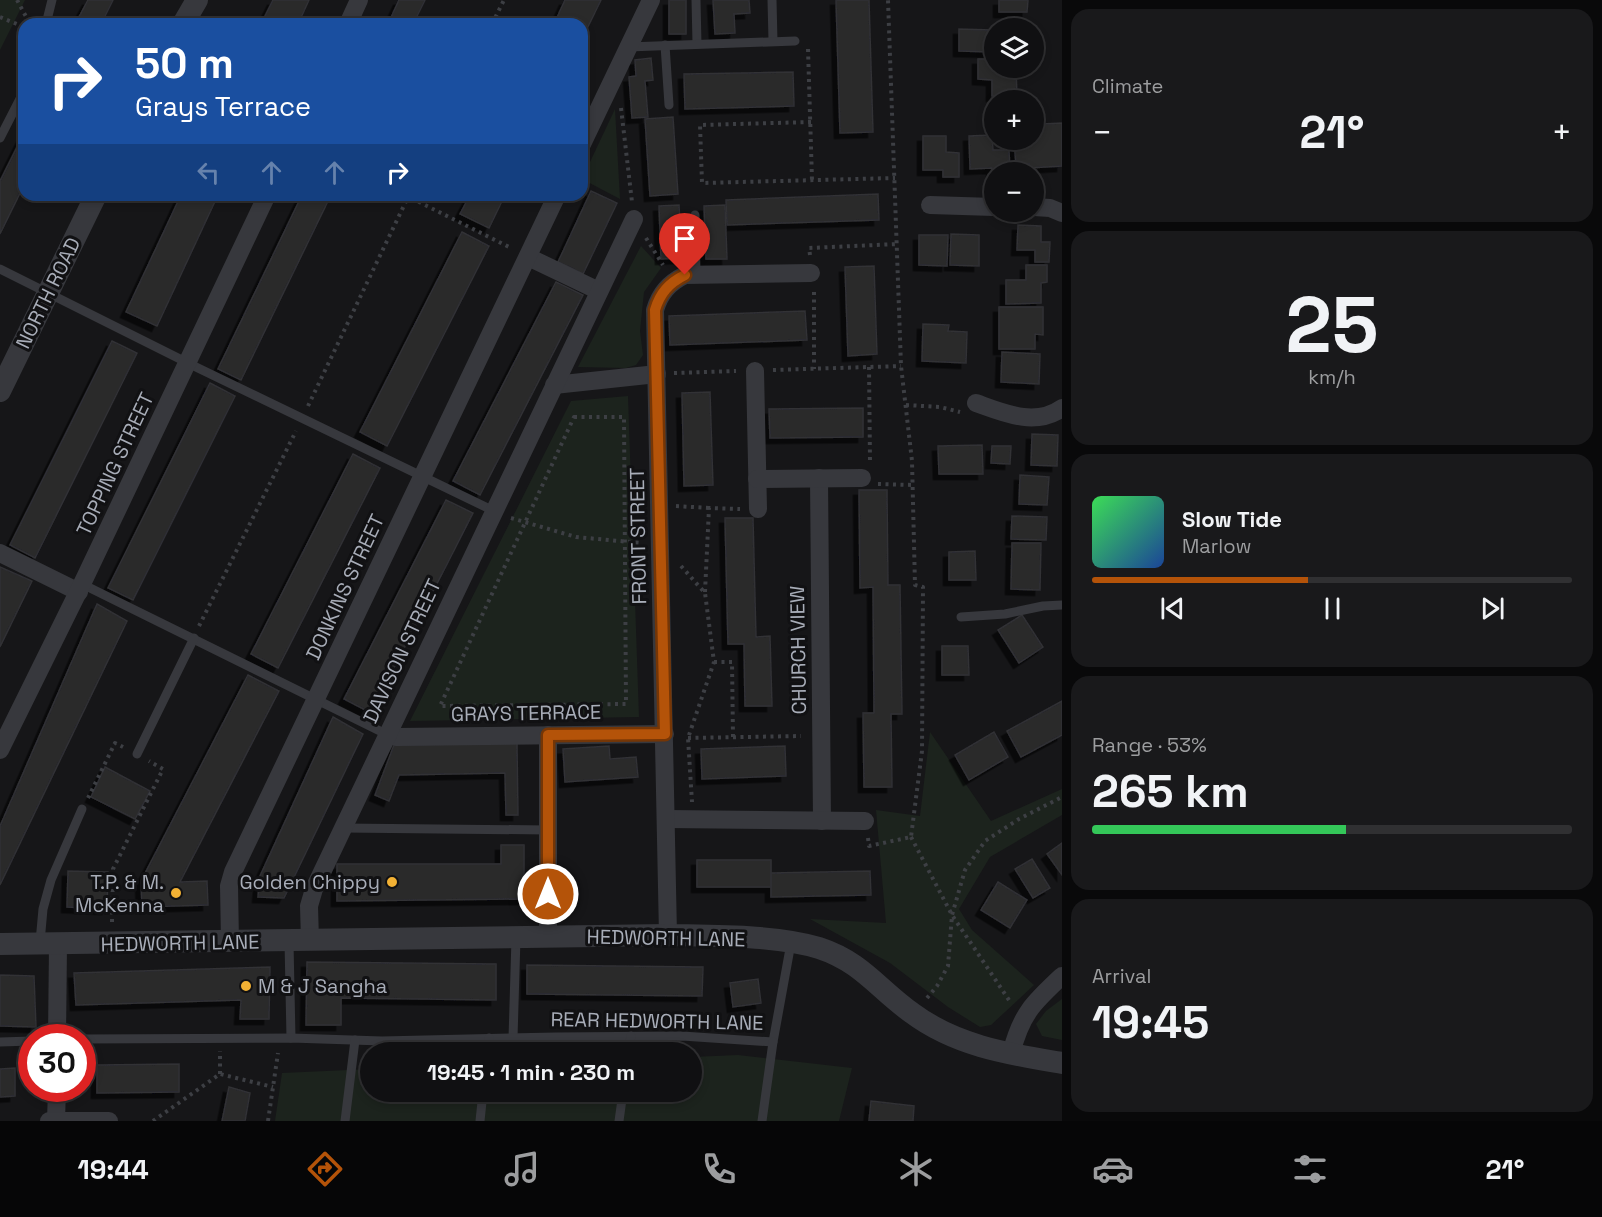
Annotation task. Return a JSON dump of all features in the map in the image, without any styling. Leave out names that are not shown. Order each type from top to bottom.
[{"type":"street","points":[[186,18],[196,0]]},
{"type":"street","points":[[351,18],[359,0]]},
{"type":"street","points":[[588,131],[651,0]]},
{"type":"street","name":"NORTH ROAD","points":[[0,391],[93,201]]},
{"type":"street","name":"TOPPING STREET","points":[[0,750],[81,588],[264,201]]},
{"type":"street","name":"DONKINS STREET","points":[[230,942],[230,886],[233,872],[555,201]]},
{"type":"street","points":[[930,205],[984,207]]},
{"type":"street","points":[[1044,208],[1062,213]]},
{"type":"street","name":"DAVISON STREET","points":[[299,941],[308,916],[310,899],[634,219]]},
{"type":"street","points":[[528,257],[599,291]]},
{"type":"street","points":[[673,281],[685,275],[811,273]]},
{"type":"street","name":"FRONT STREET","points":[[668,935],[655,310],[658,299],[673,281]]},
{"type":"street","points":[[755,371],[758,509]]},
{"type":"street","points":[[554,385],[657,374]]},
{"type":"street","points":[[976,403],[1017,417],[1045,416],[1062,408]]},
{"type":"street","points":[[757,479],[866,477]]},
{"type":"street","name":"CHURCH VIEW","points":[[819,478],[822,821]]},
{"type":"street","points":[[0,553],[81,588]]},
{"type":"street","name":"GRAYS TERRACE","points":[[388,735],[397,737],[665,734]]},
{"type":"street","points":[[548,735],[548,937]]},
{"type":"street","points":[[666,819],[865,821]]},
{"type":"street","name":"HEDWORTH LANE","points":[[0,945],[668,935],[791,943],[818,948],[864,971],[914,1015],[938,1031],[980,1047],[1062,1063]]},
{"type":"street","points":[[49,944],[56,1024]]},
{"type":"street","points":[[1011,1054],[1016,1034],[1033,1003],[1062,976]]},
{"type":"street","points":[[56,1120],[57,1102]]},
{"type":"street","points":[[49,1121],[109,1121]]},
{"type":"lane","points":[[48,18],[52,0]]},
{"type":"lane","points":[[696,0],[698,44]]},
{"type":"lane","points":[[772,0],[773,41]]},
{"type":"lane","points":[[628,47],[795,41]]},
{"type":"lane","points":[[665,45],[669,105]]},
{"type":"lane","points":[[0,138],[18,103]]},
{"type":"lane","points":[[695,215],[696,275]]},
{"type":"lane","points":[[0,269],[494,511]]},
{"type":"lane","points":[[81,588],[194,638],[388,735]]},
{"type":"lane","points":[[961,617],[1005,614],[1043,606],[1062,605]]},
{"type":"lane","points":[[137,754],[194,638]]},
{"type":"lane","points":[[49,944],[43,909],[51,880],[82,809]]},
{"type":"lane","points":[[343,828],[548,830]]},
{"type":"lane","points":[[513,1038],[516,937]]},
{"type":"lane","points":[[291,1038],[299,941]]},
{"type":"lane","name":"REAR HEDWORTH LANE","points":[[96,1039],[355,1040],[682,1036],[773,1042],[791,943]]},
{"type":"lane","points":[[630,1042],[631,1036]]},
{"type":"lane","points":[[488,1042],[489,1038]]},
{"type":"lane","points":[[345,1121],[355,1040]]},
{"type":"lane","points":[[0,1042],[18,1041]]},
{"type":"lane","points":[[762,1121],[773,1042]]},
{"type":"lane","points":[[480,1121],[482,1102]]},
{"type":"lane","points":[[619,1121],[622,1102]]},
{"type":"path","points":[[17,0],[27,18]]},
{"type":"path","points":[[495,18],[504,0]]},
{"type":"path","points":[[888,0],[902,366],[912,461],[915,585],[923,587],[922,752],[911,837],[952,915],[1023,1019]]},
{"type":"path","points":[[0,17],[18,24]]},
{"type":"path","points":[[795,41],[807,41],[812,122],[812,180]]},
{"type":"path","points":[[621,105],[634,219],[673,281]]},
{"type":"path","points":[[812,122],[700,125],[702,183],[895,178]]},
{"type":"path","points":[[417,201],[528,257]]},
{"type":"path","points":[[814,369],[814,291],[809,248],[898,244]]},
{"type":"path","points":[[657,374],[902,366]]},
{"type":"path","points":[[869,367],[866,477],[872,484],[913,485]]},
{"type":"path","points":[[906,405],[940,406],[967,414],[976,403]]},
{"type":"path","points":[[574,417],[624,417],[626,705],[441,706],[525,524],[574,417]]},
{"type":"path","points":[[659,505],[758,509]]},
{"type":"path","points":[[694,819],[688,738],[714,662],[705,593],[709,508]]},
{"type":"path","points":[[494,511],[525,524],[576,537],[625,543],[660,543],[705,593]]},
{"type":"path","points":[[714,662],[732,662],[733,737]]},
{"type":"path","points":[[688,738],[822,736]]},
{"type":"path","points":[[82,809],[116,743],[163,769],[112,869],[112,944]]},
{"type":"path","points":[[914,1015],[937,986],[948,966],[952,915],[965,870],[985,841],[1019,819],[1062,797]]},
{"type":"path","points":[[865,821],[869,846],[911,837]]},
{"type":"path","points":[[220,1074],[221,1039]]},
{"type":"path","points":[[268,1121],[280,1039]]},
{"type":"path","points":[[153,1121],[220,1074],[273,1087]]},
{"type":"shaded area","points":[[0,0],[25,0],[0,50]]},
{"type":"shaded area","points":[[615,109],[620,199],[588,182],[588,166]]},
{"type":"shaded area","points":[[641,246],[661,268],[644,292],[640,331],[643,355],[636,365],[626,368],[578,367]]},
{"type":"shaded area","points":[[628,396],[639,717],[410,721],[571,401]]},
{"type":"shaded area","points":[[930,732],[991,821],[1062,789],[1062,815],[990,857],[959,909],[972,930],[1034,985],[991,1025],[980,1027],[948,1007],[890,963],[810,919],[886,923],[876,810],[920,816]]},
{"type":"shaded area","points":[[1062,999],[1062,1040],[1042,1036],[1036,1024],[1046,1011]]},
{"type":"shaded area","points":[[738,1055],[852,1068],[839,1121],[275,1121],[282,1073],[360,1069],[360,1102],[702,1102],[702,1057]]},
{"type":"building","points":[[88,0],[113,0],[104,18],[79,17]]},
{"type":"building","points":[[273,0],[309,0],[301,18],[264,18]]},
{"type":"building","points":[[399,0],[425,0],[416,18],[391,18]]},
{"type":"building","points":[[565,0],[601,0],[588,27],[588,18],[557,18]]},
{"type":"building","points":[[669,0],[686,0],[686,34],[669,34]]},
{"type":"building","points":[[713,0],[749,0],[750,13],[734,14],[735,33],[715,34]]},
{"type":"building","points":[[836,0],[869,0],[873,132],[840,133]]},
{"type":"building","points":[[999,0],[1028,0],[1027,12],[999,12]]},
{"type":"building","points":[[959,29],[984,30],[984,52],[959,51]]},
{"type":"building","points":[[651,58],[653,80],[645,81],[648,117],[632,118],[629,77],[636,76],[635,60]]},
{"type":"building","points":[[978,59],[984,59],[984,78],[1016,78],[1017,90],[992,90],[992,80],[978,79]]},
{"type":"building","points":[[793,72],[794,106],[685,109],[684,74]]},
{"type":"building","points":[[673,117],[678,194],[650,196],[645,119]]},
{"type":"building","points":[[1062,123],[1062,166],[1044,167],[1044,162],[1016,162],[1015,150],[1044,150],[1044,124]]},
{"type":"building","points":[[984,135],[984,150],[1009,150],[1010,162],[984,162],[984,168],[970,169],[969,136]]},
{"type":"building","points":[[923,136],[946,136],[946,152],[959,153],[959,177],[943,177],[943,170],[923,170]]},
{"type":"building","points":[[18,145],[18,197],[0,234],[0,181]]},
{"type":"building","points":[[591,191],[617,203],[583,274],[558,262]]},
{"type":"building","points":[[878,194],[879,220],[727,225],[726,200]]},
{"type":"building","points":[[178,201],[215,201],[157,326],[126,312]]},
{"type":"building","points":[[299,201],[328,201],[241,380],[218,369]]},
{"type":"building","points":[[467,201],[502,201],[489,228],[460,214]]},
{"type":"building","points":[[679,205],[682,258],[661,259],[659,206]]},
{"type":"building","points":[[725,205],[727,259],[706,259],[704,206]]},
{"type":"building","points":[[1018,225],[1041,226],[1041,242],[1050,242],[1049,262],[1035,262],[1035,250],[1017,250]]},
{"type":"building","points":[[462,232],[489,246],[387,446],[360,432]]},
{"type":"building","points":[[951,234],[979,235],[979,266],[950,265]]},
{"type":"building","points":[[919,235],[948,235],[947,266],[919,265]]},
{"type":"building","points":[[1026,265],[1047,265],[1047,282],[1041,283],[1041,303],[1006,304],[1006,280],[1026,280]]},
{"type":"building","points":[[874,266],[877,354],[848,356],[845,267]]},
{"type":"building","points":[[556,282],[583,295],[480,495],[453,481]]},
{"type":"building","points":[[999,307],[1043,307],[1043,335],[1035,334],[1035,349],[999,349]]},
{"type":"building","points":[[805,311],[807,340],[670,345],[669,316]]},
{"type":"building","points":[[923,324],[949,325],[948,331],[967,332],[966,363],[922,361]]},
{"type":"building","points":[[112,341],[137,353],[35,558],[10,545]]},
{"type":"building","points":[[1002,352],[1040,354],[1039,384],[1001,382]]},
{"type":"building","points":[[210,383],[235,396],[133,600],[108,588]]},
{"type":"building","points":[[710,392],[713,485],[684,486],[682,393]]},
{"type":"building","points":[[863,408],[863,437],[770,438],[769,409]]},
{"type":"building","points":[[1032,434],[1058,435],[1057,466],[1031,465]]},
{"type":"building","points":[[982,445],[983,474],[939,474],[938,446]]},
{"type":"building","points":[[992,446],[1011,446],[1010,464],[991,463]]},
{"type":"building","points":[[353,454],[380,468],[278,668],[251,654]]},
{"type":"building","points":[[1020,475],[1049,477],[1047,505],[1019,504]]},
{"type":"building","points":[[859,490],[887,490],[888,585],[900,585],[902,714],[891,714],[892,787],[864,787],[863,713],[874,713],[873,587],[860,588]]},
{"type":"building","points":[[446,500],[473,513],[371,713],[344,699]]},
{"type":"building","points":[[1012,516],[1047,517],[1046,540],[1011,539]]},
{"type":"building","points":[[725,518],[753,518],[756,637],[770,636],[772,706],[745,706],[744,644],[728,644]]},
{"type":"building","points":[[1012,543],[1041,543],[1040,590],[1011,589]]},
{"type":"building","points":[[975,551],[976,580],[949,580],[949,552]]},
{"type":"building","points":[[0,567],[32,581],[0,647]]},
{"type":"building","points":[[97,604],[127,621],[0,885],[0,826]]},
{"type":"building","points":[[1022,615],[1043,647],[1019,663],[998,630]]},
{"type":"building","points":[[942,646],[968,646],[969,675],[942,675]]},
{"type":"building","points":[[248,675],[279,691],[180,882],[207,881],[208,905],[142,907],[141,881]]},
{"type":"building","points":[[1062,701],[1062,735],[1021,757],[1007,731]]},
{"type":"building","points":[[333,717],[363,734],[284,898],[258,897],[260,876]]},
{"type":"building","points":[[994,732],[1008,757],[969,780],[955,755]]},
{"type":"building","points":[[517,743],[518,815],[506,815],[505,773],[399,775],[389,801],[375,795],[394,745]]},
{"type":"building","points":[[609,746],[610,759],[636,757],[638,777],[565,782],[563,749]]},
{"type":"building","points":[[785,746],[786,776],[702,779],[701,749]]},
{"type":"building","points":[[105,767],[150,791],[135,819],[91,797]]},
{"type":"building","points":[[1062,843],[1062,875],[1047,854]]},
{"type":"building","points":[[501,845],[524,845],[524,899],[337,901],[337,864],[501,864]]},
{"type":"building","points":[[1032,859],[1050,888],[1033,898],[1015,869]]},
{"type":"building","points":[[697,860],[771,860],[771,887],[697,887]]},
{"type":"building","points":[[68,871],[108,872],[107,909],[67,907]]},
{"type":"building","points":[[870,871],[871,895],[771,897],[771,873]]},
{"type":"building","points":[[998,882],[1027,900],[1010,928],[981,910]]},
{"type":"building","points":[[307,962],[496,964],[496,1000],[341,998],[341,1025],[306,1025]]},
{"type":"building","points":[[527,965],[703,967],[702,996],[527,994]]},
{"type":"building","points":[[270,967],[269,1019],[240,1019],[241,1000],[76,1005],[74,973]]},
{"type":"building","points":[[0,975],[34,976],[36,1024],[0,1026]]},
{"type":"building","points":[[758,979],[761,1003],[733,1007],[730,983]]},
{"type":"building","points":[[179,1064],[179,1092],[97,1093],[97,1065]]},
{"type":"building","points":[[15,1068],[15,1096],[0,1097],[0,1069]]},
{"type":"building","points":[[229,1087],[250,1093],[245,1121],[222,1121]]},
{"type":"building","points":[[871,1101],[914,1106],[913,1121],[869,1121]]},
{"type":"place","name":"Golden Chippy","points":[[392,882]]},
{"type":"place","name":"T.P. & M. McKenna","points":[[176,893]]},
{"type":"place","name":"M & J Sangha","points":[[246,986]]},
{"type":"route","points":[[548,894],[548,735],[665,734],[655,310],[658,299],[665,289],[673,281],[685,275]]}]
